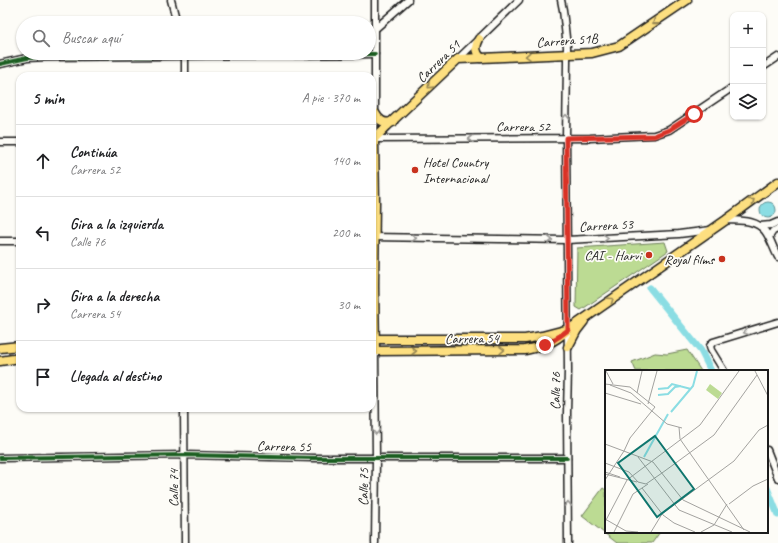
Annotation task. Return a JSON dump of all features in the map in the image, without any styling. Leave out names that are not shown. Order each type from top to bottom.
[{"type":"main road","name":"Carrera 51B","points":[[458,59],[592,53],[619,46],[687,0]]},
{"type":"main road","points":[[479,39],[476,45],[476,50],[481,58]]},
{"type":"main road","name":"Carrera 51","points":[[376,137],[458,59]]},
{"type":"main road","points":[[376,114],[380,120],[384,122],[393,122]]},
{"type":"main road","name":"Carrera 53","points":[[712,229],[778,182]]},
{"type":"main road","name":"Carrera 54","points":[[376,351],[525,350],[539,347],[560,336],[712,229]]},
{"type":"main road","points":[[568,347],[577,330],[589,315]]},
{"type":"main road","name":"Carrera 54","points":[[376,339],[525,339],[568,330]]},
{"type":"main road","points":[[462,339],[463,351]]},
{"type":"main road","points":[[0,348],[16,346]]},
{"type":"main road","points":[[0,361],[16,359]]},
{"type":"street","points":[[171,0],[175,16]]},
{"type":"street","name":"Calle 75","points":[[375,0],[375,16]]},
{"type":"street","points":[[376,28],[408,0]]},
{"type":"street","name":"Carrera 51","points":[[458,59],[519,0]]},
{"type":"street","name":"Calle 76","points":[[561,0],[567,54],[568,543]]},
{"type":"street","points":[[766,65],[778,57]]},
{"type":"street","points":[[0,64],[18,60]]},
{"type":"street","points":[[185,60],[185,72]]},
{"type":"street","name":"Calle 75","points":[[375,60],[375,72]]},
{"type":"street","name":"Carrera 52","points":[[376,140],[654,136],[669,130],[730,89]]},
{"type":"street","points":[[0,142],[16,142]]},
{"type":"street","points":[[726,220],[744,221],[760,226],[769,236],[778,257]]},
{"type":"street","points":[[760,226],[771,225],[778,222]]},
{"type":"street","points":[[769,236],[778,228]]},
{"type":"street","name":"Carrera 53","points":[[376,237],[567,240],[679,234],[712,229]]},
{"type":"street","points":[[0,241],[16,241]]},
{"type":"street","points":[[723,370],[710,350],[710,346],[713,342],[778,322]]},
{"type":"street","name":"Calle 74","points":[[184,412],[185,543]]},
{"type":"street","name":"Calle 75","points":[[375,412],[375,543]]},
{"type":"street","points":[[768,453],[778,478]]},
{"type":"street","name":"Carrera 55","points":[[0,458],[184,455],[376,458],[567,458]]},
{"type":"green space","points":[[665,242],[668,251],[581,310],[576,307],[577,248]]},
{"type":"green space","points":[[687,350],[700,370],[636,370],[632,362],[655,353],[667,354]]},
{"type":"green space","points":[[603,488],[605,489],[605,533],[659,533],[652,543],[617,543],[582,516]]},
{"type":"water","points":[[768,202],[774,204],[776,210],[774,216],[768,218],[762,216],[760,210],[762,204]]},
{"type":"waterway","points":[[650,288],[701,351],[710,370]]},
{"type":"waterway","points":[[768,490],[778,515]]},
{"type":"cycle path","points":[[0,64],[18,60]]},
{"type":"cycle path","points":[[0,458],[185,455],[314,458],[567,458]]},
{"type":"place","name":"Hotel Country Internacional","points":[[415,170]]},
{"type":"place","name":"CAI - Harvi","points":[[649,255]]},
{"type":"place","name":"Royal films","points":[[722,259]]},
{"type":"route","points":[[545,345],[568,330],[566,138],[654,136],[669,130],[694,114]]}]
